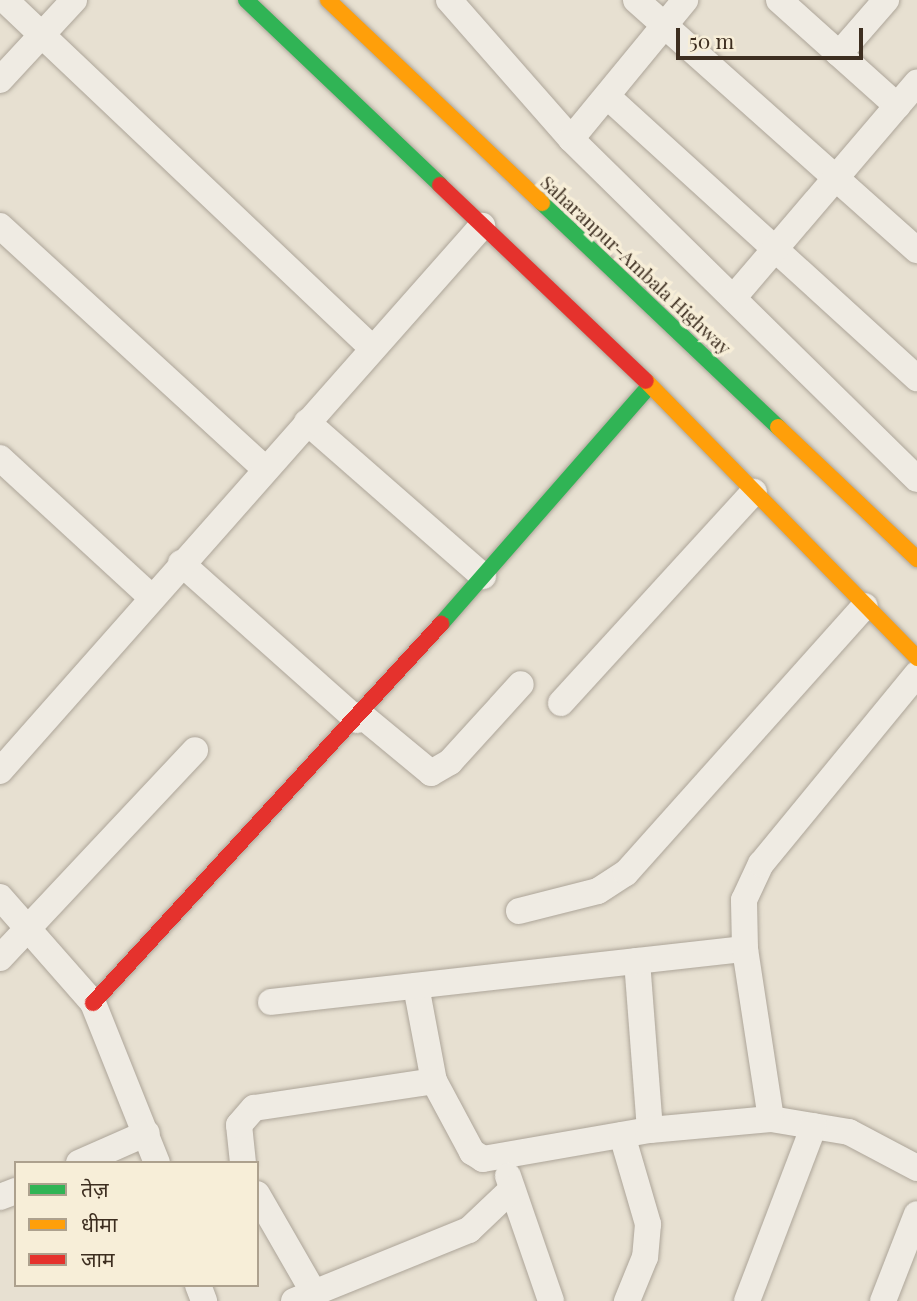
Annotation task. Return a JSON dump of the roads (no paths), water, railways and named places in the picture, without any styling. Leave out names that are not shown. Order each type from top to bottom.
[{"type":"street","points":[[5,0],[372,348]]},
{"type":"street","points":[[0,80],[74,0]]},
{"type":"street","points":[[246,0],[650,385],[917,658]]},
{"type":"street","name":"Saharanpur-Ambala Highway","points":[[328,0],[917,559]]},
{"type":"street","points":[[449,0],[571,139],[917,479]]},
{"type":"street","points":[[636,0],[917,250]]},
{"type":"street","points":[[571,139],[685,0]]},
{"type":"street","points":[[734,297],[910,96],[839,54],[779,0]]},
{"type":"street","points":[[839,54],[886,0]]},
{"type":"street","points":[[608,97],[917,378]]},
{"type":"street","points":[[0,226],[264,468]]},
{"type":"street","points":[[0,771],[264,468],[482,226]]},
{"type":"street","points":[[93,1003],[359,718],[650,385]]},
{"type":"street","points":[[307,422],[483,576]]},
{"type":"street","points":[[0,458],[151,597]]},
{"type":"street","points":[[561,703],[754,492]]},
{"type":"street","points":[[181,563],[359,718],[431,773],[450,762],[521,684]]},
{"type":"street","points":[[519,911],[597,891],[626,873],[865,606]]},
{"type":"street","points":[[771,1119],[745,949],[744,900],[751,880],[917,674]]},
{"type":"street","points":[[0,958],[195,750]]},
{"type":"street","points":[[0,897],[93,1003],[156,1161]]},
{"type":"street","points":[[271,1002],[745,949]]},
{"type":"street","points":[[637,961],[650,1130]]},
{"type":"street","points":[[416,986],[434,1081],[472,1152],[483,1159],[502,1158],[650,1130],[771,1119],[849,1132],[917,1168]]},
{"type":"street","points":[[243,1161],[239,1125],[254,1108],[434,1081]]},
{"type":"street","points":[[747,1301],[814,1126]]},
{"type":"street","points":[[84,1161],[147,1133]]},
{"type":"street","points":[[622,1135],[648,1224],[645,1257],[627,1301]]},
{"type":"street","points":[[502,1158],[551,1301]]},
{"type":"street","points":[[259,1198],[304,1297],[469,1230],[512,1189]]},
{"type":"street","points":[[883,1301],[917,1214]]}]
